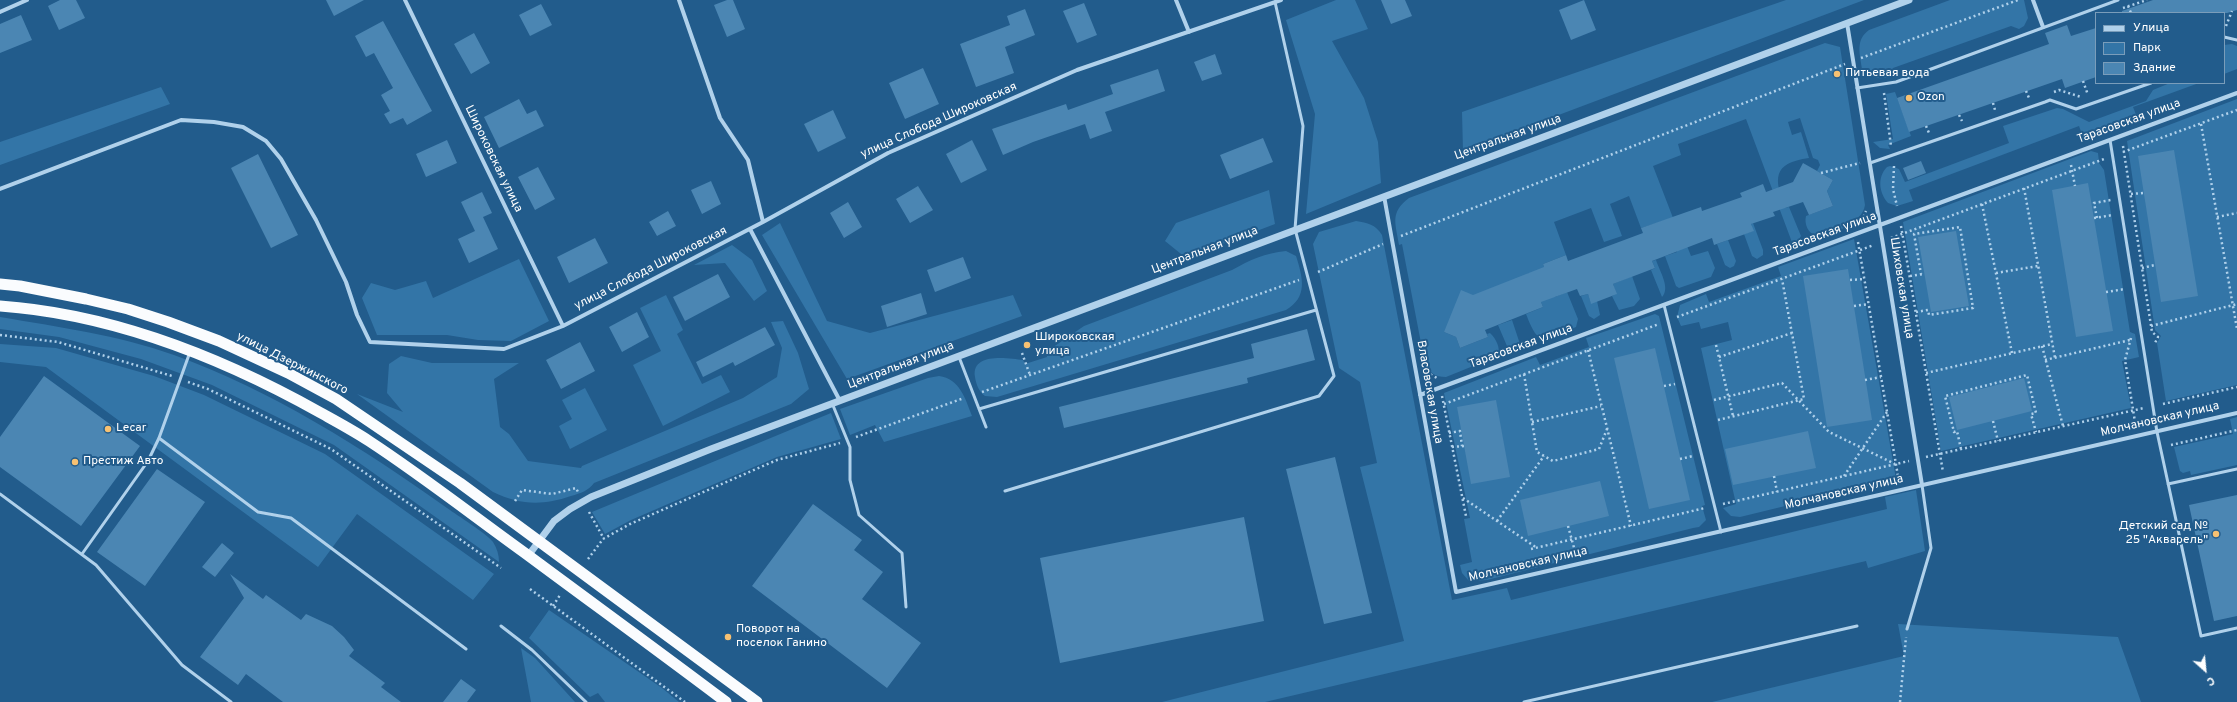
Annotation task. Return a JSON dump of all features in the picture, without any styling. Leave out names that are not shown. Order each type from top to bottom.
[{"type":"highway","name":"улица Дзержинского","points":[[0,284],[20,286],[86,298],[128,309],[212,339],[288,373],[336,399],[382,429],[538,541],[757,702]]},
{"type":"highway","points":[[0,306],[25,308],[90,320],[160,340],[190,350],[279,389],[367,440],[528,556],[726,702]]},
{"type":"street","points":[[0,12],[27,0]]},
{"type":"street","name":"Широковская улица","points":[[405,0],[563,326]]},
{"type":"street","points":[[679,0],[720,118],[748,160],[763,222]]},
{"type":"street","points":[[1176,0],[1189,32]]},
{"type":"street","name":"улица Слобода Широковская","points":[[0,189],[181,120],[214,122],[243,127],[266,141],[281,159],[320,226],[346,282],[357,315],[370,342],[504,350],[563,326],[750,229],[888,153],[1077,70],[1282,0]]},
{"type":"street","name":"Центральная улица","points":[[528,556],[554,521],[570,509],[592,497],[832,403],[1384,195],[1909,0]]},
{"type":"street","points":[[2033,0],[2043,27]]},
{"type":"street","name":"Шиховская улица","points":[[1847,23],[1922,485]]},
{"type":"street","name":"Тарасовская улица","points":[[1420,395],[2237,93]]},
{"type":"street","name":"Власовская улица","points":[[1384,195],[1456,592]]},
{"type":"street","points":[[750,229],[840,401]]},
{"type":"street","name":"Молчановская улица","points":[[1456,592],[2237,413]]},
{"type":"lane","points":[[1858,88],[1896,82],[2118,0]]},
{"type":"lane","points":[[1005,491],[1319,396],[1334,376],[1295,229],[1303,126],[1275,2]]},
{"type":"lane","points":[[2225,37],[2237,40]]},
{"type":"lane","points":[[1870,163],[2050,100],[2076,109],[2148,84]]},
{"type":"lane","points":[[2110,140],[2157,432],[2201,636],[2237,628]]},
{"type":"lane","points":[[1664,305],[1721,532]]},
{"type":"lane","points":[[979,409],[1316,310]]},
{"type":"lane","points":[[82,554],[148,461],[159,438],[190,350]]},
{"type":"lane","points":[[959,356],[986,427]]},
{"type":"lane","points":[[832,403],[850,448],[850,480],[859,514],[902,553],[906,607]]},
{"type":"lane","points":[[159,438],[258,512],[291,518],[466,649]]},
{"type":"lane","points":[[2168,484],[2237,469]]},
{"type":"lane","points":[[1907,629],[1931,548],[1922,485]]},
{"type":"lane","points":[[0,494],[96,565],[182,665],[231,702]]},
{"type":"lane","points":[[501,626],[532,650],[586,702]]},
{"type":"lane","points":[[1524,702],[1857,626]]},
{"type":"path","points":[[1318,272],[1392,240],[1853,61],[2018,0]]},
{"type":"path","points":[[2126,0],[2131,12]]},
{"type":"path","points":[[2118,10],[2147,0]]},
{"type":"path","points":[[2226,26],[2232,11]]},
{"type":"path","points":[[2083,81],[2088,95]]},
{"type":"path","points":[[2026,91],[2030,101]]},
{"type":"path","points":[[2120,153],[2237,110]]},
{"type":"path","points":[[2201,124],[2216,217],[2237,329]]},
{"type":"path","points":[[2122,135],[2152,332],[2158,337],[2154,343],[2155,350]]},
{"type":"path","points":[[2067,156],[2073,170],[2075,186]]},
{"type":"path","points":[[1891,239],[2104,158],[2106,165]]},
{"type":"path","points":[[1821,173],[1861,163]]},
{"type":"path","points":[[1894,166],[1893,189],[1898,206]]},
{"type":"path","points":[[2024,188],[2055,358]]},
{"type":"path","points":[[2131,194],[2144,192]]},
{"type":"path","points":[[2110,193],[2115,222]]},
{"type":"path","points":[[2111,200],[2094,203],[2095,218],[2114,215]]},
{"type":"path","points":[[1982,204],[2012,353]]},
{"type":"path","points":[[2216,217],[2237,213]]},
{"type":"path","points":[[1901,223],[1945,480]]},
{"type":"path","points":[[1924,226],[1925,232]]},
{"type":"path","points":[[1910,276],[1923,274],[1914,234],[1960,227],[1973,308],[1929,316],[1928,310],[1916,312]]},
{"type":"path","points":[[1858,239],[1900,490]]},
{"type":"path","points":[[1677,318],[1875,244]]},
{"type":"path","points":[[2142,268],[2155,265]]},
{"type":"path","points":[[1996,273],[2038,266]]},
{"type":"path","points":[[981,392],[1302,279]]},
{"type":"path","points":[[1718,420],[1804,399],[1782,279]]},
{"type":"path","points":[[1850,280],[1864,279]]},
{"type":"path","points":[[2124,281],[2127,296]]},
{"type":"path","points":[[2106,292],[2126,289]]},
{"type":"path","points":[[1854,306],[1869,304]]},
{"type":"path","points":[[2151,326],[2237,304]]},
{"type":"path","points":[[1444,404],[1663,323]]},
{"type":"path","points":[[1719,357],[1792,332]]},
{"type":"path","points":[[2133,333],[2125,360],[2137,436]]},
{"type":"path","points":[[0,335],[58,342],[155,369],[208,389],[331,449],[501,568]]},
{"type":"path","points":[[2045,360],[2131,340]]},
{"type":"path","points":[[1926,374],[2052,344]]},
{"type":"path","points":[[1716,345],[1733,416]]},
{"type":"path","points":[[2042,346],[2063,426]]},
{"type":"path","points":[[1588,350],[1631,526]]},
{"type":"path","points":[[1022,353],[1030,375]]},
{"type":"path","points":[[1524,374],[1537,452],[1552,461],[1599,449],[1607,429]]},
{"type":"path","points":[[1961,449],[1957,431],[1954,432],[1945,396],[2027,375],[2036,413],[2031,414],[2036,432]]},
{"type":"path","points":[[1866,380],[1881,377]]},
{"type":"path","points":[[1664,386],[1678,383]]},
{"type":"path","points":[[1714,400],[1782,383],[1829,432],[1896,464]]},
{"type":"path","points":[[2163,404],[2237,387]]},
{"type":"path","points":[[1442,396],[1466,516]]},
{"type":"path","points":[[2162,396],[2164,411]]},
{"type":"path","points":[[588,559],[604,539],[630,524],[777,460],[847,441],[964,398]]},
{"type":"path","points":[[1532,422],[1602,406]]},
{"type":"path","points":[[1926,457],[2148,407]]},
{"type":"path","points":[[1844,476],[1887,412]]},
{"type":"path","points":[[1993,421],[1998,441]]},
{"type":"path","points":[[2171,445],[2237,430]]},
{"type":"path","points":[[1449,432],[1460,431],[1463,446],[1452,447]]},
{"type":"path","points":[[1680,459],[1695,455]]},
{"type":"path","points":[[1497,521],[1544,456]]},
{"type":"path","points":[[1722,504],[1911,460]]},
{"type":"path","points":[[1774,476],[1777,492]]},
{"type":"path","points":[[515,501],[522,490],[552,494],[576,488],[579,494]]},
{"type":"path","points":[[1463,498],[1538,548]]},
{"type":"path","points":[[1531,549],[1711,507]]},
{"type":"path","points":[[589,512],[604,539]]},
{"type":"path","points":[[1568,526],[1578,564]]},
{"type":"path","points":[[530,589],[685,702]]},
{"type":"path","points":[[552,606],[563,592]]},
{"type":"path","points":[[1900,702],[1907,629]]},
{"type":"green space","points":[[1336,0],[1355,0],[1368,29],[1332,41],[1364,98],[1378,142],[1381,183],[1306,214],[1315,114],[1286,20]]},
{"type":"green space","points":[[1786,0],[1864,0],[1463,151],[1462,112]]},
{"type":"green space","points":[[1950,0],[2024,0],[2028,18],[2024,26],[2019,29],[2011,26],[1893,68],[1890,76],[1878,78],[1868,74],[1862,69],[1860,43],[1862,38],[1869,30]]},
{"type":"green space","points":[[1825,43],[1840,47],[1865,205],[1863,212],[1853,223],[1830,233],[1816,236],[1813,235],[1807,228],[1806,216],[1833,206],[1827,191],[1833,180],[1817,171],[1820,165],[1818,160],[1813,158],[1800,118],[1788,122],[1792,135],[1801,132],[1809,158],[1797,160],[1788,164],[1782,168],[1779,174],[1778,181],[1781,198],[1785,208],[1789,207],[1801,236],[1796,244],[1793,245],[1746,119],[1678,144],[1681,155],[1653,166],[1680,236],[1683,236],[1691,256],[1708,251],[1715,268],[1711,277],[1679,288],[1676,286],[1665,256],[1677,252],[1666,220],[1641,228],[1629,196],[1610,204],[1622,236],[1604,242],[1591,208],[1554,222],[1566,255],[1543,264],[1555,297],[1567,292],[1578,319],[1576,327],[1545,339],[1540,338],[1535,333],[1526,314],[1543,307],[1529,273],[1444,332],[1456,337],[1460,348],[1488,337],[1487,334],[1490,333],[1497,344],[1499,350],[1498,356],[1446,377],[1433,374],[1429,370],[1425,364],[1402,244],[1399,245],[1395,219],[1396,214],[1403,203],[1409,198]]},
{"type":"green space","points":[[2232,44],[2237,46],[2237,69],[2225,74],[2225,45]]},
{"type":"green space","points":[[2168,84],[2196,84],[2133,107],[2137,117],[2083,137],[2079,126],[1909,190],[1913,201],[1897,206],[1888,203],[1881,190],[1880,185],[1882,175],[1887,167],[1890,166],[1899,169],[1905,182],[2009,143],[2003,126],[2057,108],[2063,109],[2089,122],[2146,101],[2153,90]]},
{"type":"green space","points":[[161,87],[170,104],[0,165],[0,142]]},
{"type":"green space","points":[[1895,92],[1911,136],[1888,145],[1890,149],[1880,148],[1873,142],[1893,139],[1886,94]]},
{"type":"green space","points":[[2237,99],[2237,385],[2166,401],[2157,343],[2161,336],[2155,330],[2127,141]]},
{"type":"green space","points":[[2091,151],[2098,153],[2099,163],[2104,170],[2130,332],[2135,334],[2139,357],[2122,361],[2131,408],[1941,451],[1903,222]]},
{"type":"green space","points":[[1269,190],[1275,224],[1186,258],[1165,241],[1176,223]]},
{"type":"green space","points":[[1356,221],[1364,222],[1377,228],[1382,235],[1452,600],[1507,588],[1511,600],[1887,509],[1885,497],[1916,490],[1925,551],[1868,568],[1866,561],[1265,702],[1162,702],[1404,641],[1360,467],[1377,463],[1360,382],[1339,368],[1313,244],[1319,232]]},
{"type":"green space","points":[[780,223],[827,321],[870,333],[1013,295],[1022,316],[847,379],[762,235]]},
{"type":"green space","points":[[1753,223],[1763,250],[1763,255],[1757,259],[1752,256],[1744,234],[1753,231],[1751,224]]},
{"type":"green space","points":[[1854,239],[1896,479],[1740,517],[1731,516],[1723,508],[1736,504],[1701,348],[1732,340],[1728,322],[1701,329],[1699,322],[1681,326],[1677,317],[1680,305],[1706,294],[1709,302],[1781,276],[1778,267]]},
{"type":"green space","points":[[1728,240],[1736,261],[1734,266],[1730,268],[1725,265],[1717,244]]},
{"type":"green space","points":[[732,245],[752,260],[767,291],[754,301],[725,263],[694,265]]},
{"type":"green space","points":[[1286,251],[1296,256],[1302,279],[1302,286],[1298,299],[1286,310],[997,397],[985,396],[978,388],[975,377],[975,369],[984,360],[992,358],[1009,358],[1023,360],[1025,364],[1047,357],[1046,352],[1084,326],[1232,270],[1245,263],[1271,253]]},
{"type":"green space","points":[[519,259],[549,321],[511,341],[478,340],[447,335],[377,335],[362,298],[371,283],[395,290],[426,281],[433,298]]},
{"type":"green space","points":[[1656,260],[1665,284],[1662,297],[1651,270],[1655,268],[1652,261]]},
{"type":"green space","points":[[1632,276],[1640,299],[1634,306],[1619,310],[1612,296],[1616,294],[1613,284]]},
{"type":"green space","points":[[1588,294],[1591,303],[1597,301],[1600,315],[1594,319],[1589,316],[1581,296]]},
{"type":"green space","points":[[666,295],[683,330],[677,334],[702,384],[721,375],[730,392],[663,426],[633,365],[661,351],[640,308]]},
{"type":"green space","points":[[1655,314],[1659,316],[1705,505],[1702,506],[1706,520],[1699,527],[1487,580],[1469,581],[1462,573],[1460,565],[1472,562],[1464,519],[1470,518],[1444,393],[1536,357],[1540,365],[1589,347],[1586,338]]},
{"type":"green space","points":[[0,317],[88,332],[153,348],[210,369],[245,385],[281,403],[350,443],[452,511],[493,542],[498,552],[499,562],[334,445],[212,385],[141,359],[59,337],[0,329]]},
{"type":"green space","points":[[1512,320],[1520,344],[1515,350],[1507,346],[1498,325]]},
{"type":"green space","points":[[783,321],[798,353],[809,389],[791,404],[594,483],[587,490],[581,493],[541,503],[512,500],[493,492],[357,394],[403,412],[387,393],[389,364],[401,356],[432,363],[519,363],[494,379],[500,427],[509,434],[528,461],[581,468],[582,466],[743,398],[777,377],[782,348],[771,322]]},
{"type":"green space","points":[[0,344],[56,348],[154,376],[204,395],[325,454],[494,574],[473,600],[357,514],[318,567],[46,367],[0,362]]},
{"type":"green space","points":[[939,376],[952,381],[957,385],[964,396],[972,416],[884,442],[875,425],[850,435],[840,409],[928,378]]},
{"type":"green space","points":[[585,388],[607,430],[570,449],[559,426],[572,419],[562,400]]},
{"type":"green space","points":[[831,413],[841,439],[777,457],[631,520],[605,534],[592,512]]},
{"type":"green space","points":[[2237,417],[2237,465],[2191,475],[2190,471],[2183,473],[2180,471],[2174,447],[2233,434],[2230,419]]},
{"type":"green space","points":[[549,610],[662,688],[679,702],[605,702],[598,693],[590,697],[529,638]]},
{"type":"green space","points":[[1898,624],[2118,637],[2141,702],[1712,702],[1904,656]]},
{"type":"green space","points":[[521,648],[535,658],[575,702],[531,702]]},
{"type":"building","points":[[60,0],[76,0],[85,18],[59,30],[48,6]]},
{"type":"building","points":[[326,0],[364,0],[334,16]]},
{"type":"building","points":[[727,0],[733,0],[745,29],[727,37],[714,5]]},
{"type":"building","points":[[1381,0],[1405,0],[1412,16],[1391,24]]},
{"type":"building","points":[[1584,0],[1596,30],[1571,40],[1559,10]]},
{"type":"building","points":[[2153,0],[2237,0],[2237,10],[2227,13],[2122,11]]},
{"type":"building","points":[[1084,3],[1097,35],[1077,43],[1063,11]]},
{"type":"building","points":[[541,4],[552,25],[530,36],[519,15]]},
{"type":"building","points":[[1025,9],[1035,35],[1005,47],[1014,73],[976,87],[960,44],[1010,25],[1007,16]]},
{"type":"building","points":[[21,15],[32,40],[0,53],[0,24]]},
{"type":"building","points":[[383,21],[432,111],[407,125],[403,118],[390,124],[384,114],[390,111],[381,95],[393,88],[374,53],[366,57],[355,36]]},
{"type":"building","points":[[2067,25],[2071,36],[2095,28],[2095,77],[2065,88],[2062,79],[1909,132],[1897,98],[2049,44],[2045,33]]},
{"type":"building","points":[[474,33],[490,63],[471,74],[454,44]]},
{"type":"building","points":[[1215,54],[1222,74],[1202,81],[1194,62]]},
{"type":"building","points":[[923,68],[939,104],[905,119],[889,83]]},
{"type":"building","points":[[1158,69],[1165,91],[1105,112],[1112,131],[1090,139],[1085,124],[1033,142],[1003,155],[992,129],[1066,104],[1068,110],[1113,94],[1110,85]]},
{"type":"building","points":[[519,99],[527,114],[536,110],[544,126],[499,148],[484,117]]},
{"type":"building","points":[[833,110],[846,138],[818,152],[804,124]]},
{"type":"building","points":[[1263,138],[1273,162],[1230,179],[1220,155]]},
{"type":"building","points":[[447,140],[457,163],[426,177],[416,154]]},
{"type":"building","points":[[972,140],[987,170],[961,183],[946,154]]},
{"type":"building","points":[[2174,150],[2198,296],[2161,302],[2138,156]]},
{"type":"building","points":[[258,154],[298,235],[271,248],[231,168]]},
{"type":"building","points":[[1921,161],[1926,173],[1908,180],[1903,168]]},
{"type":"building","points":[[1803,163],[1833,180],[1827,191],[1833,206],[1809,215],[1803,202],[1773,212],[1775,216],[1751,224],[1754,231],[1714,245],[1712,238],[1652,261],[1655,268],[1613,284],[1617,294],[1591,304],[1588,294],[1580,296],[1577,289],[1541,302],[1543,307],[1485,330],[1488,337],[1460,348],[1456,337],[1444,332],[1461,290],[1473,295],[1544,267],[1543,264],[1566,255],[1568,261],[1643,233],[1641,228],[1701,207],[1702,211],[1742,197],[1740,193],[1763,184],[1766,192],[1793,182]]},
{"type":"building","points":[[538,167],[555,199],[535,210],[518,177]]},
{"type":"building","points":[[711,181],[721,204],[702,214],[691,190]]},
{"type":"building","points":[[2088,183],[2113,331],[2076,337],[2052,190]]},
{"type":"building","points":[[918,186],[933,210],[910,223],[896,199]]},
{"type":"building","points":[[482,192],[492,213],[483,217],[498,249],[469,263],[458,239],[475,231],[461,202]]},
{"type":"building","points":[[848,202],[862,227],[844,238],[830,213]]},
{"type":"building","points":[[668,211],[676,226],[657,236],[649,222]]},
{"type":"building","points":[[1956,231],[1969,306],[1931,312],[1918,237]]},
{"type":"building","points":[[595,238],[608,263],[569,283],[557,257]]},
{"type":"building","points":[[963,257],[971,278],[935,292],[927,270]]},
{"type":"building","points":[[1848,269],[1872,420],[1827,427],[1803,276]]},
{"type":"building","points":[[718,274],[730,297],[685,321],[673,297]]},
{"type":"building","points":[[921,293],[927,314],[887,327],[881,306]]},
{"type":"building","points":[[637,312],[649,337],[622,352],[609,327]]},
{"type":"building","points":[[765,327],[775,345],[735,366],[733,362],[703,377],[696,362]]},
{"type":"building","points":[[1307,329],[1315,360],[1247,378],[1248,383],[1064,428],[1059,407],[1254,358],[1251,344]]},
{"type":"building","points":[[580,342],[595,371],[561,389],[546,360]]},
{"type":"building","points":[[1655,348],[1690,500],[1649,509],[1614,358]]},
{"type":"building","points":[[44,376],[140,446],[81,526],[0,467],[0,437]]},
{"type":"building","points":[[2024,378],[2032,411],[1957,430],[1949,397]]},
{"type":"building","points":[[1496,400],[1510,477],[1471,484],[1457,407]]},
{"type":"building","points":[[1808,431],[1816,468],[1733,485],[1725,449]]},
{"type":"building","points":[[1335,457],[1372,613],[1324,624],[1286,469]]},
{"type":"building","points":[[157,469],[205,502],[145,586],[97,552]]},
{"type":"building","points":[[1600,481],[1609,516],[1528,536],[1520,500]]},
{"type":"building","name":"Детский сад № 25 \"Акварель\"","points":[[2237,495],[2237,616],[2214,621],[2189,505]]},
{"type":"building","points":[[813,504],[862,540],[854,550],[883,572],[862,599],[921,643],[887,688],[752,586]]},
{"type":"building","points":[[1244,517],[1264,621],[1060,663],[1040,558]]},
{"type":"building","points":[[222,543],[234,553],[215,577],[202,567]]},
{"type":"building","points":[[230,574],[263,599],[266,595],[301,620],[306,614],[332,626],[344,637],[354,650],[349,656],[385,683],[381,687],[401,702],[283,702],[246,674],[238,685],[200,657],[244,598]]},
{"type":"building","points":[[461,679],[476,690],[467,702],[443,702]]},
{"type":"place","name":"Питьевая вода","points":[[1837,74]]},
{"type":"place","name":"Ozon","points":[[1909,98]]},
{"type":"place","name":"Широковская улица","points":[[1027,345]]},
{"type":"place","name":"Lecar","points":[[108,429]]},
{"type":"place","name":"Престиж Авто","points":[[75,462]]},
{"type":"place","name":"Детский сад № 25 \"Акварель\"","points":[[2216,534]]},
{"type":"place","name":"Поворот на поселок Ганино","points":[[728,637]]}]
